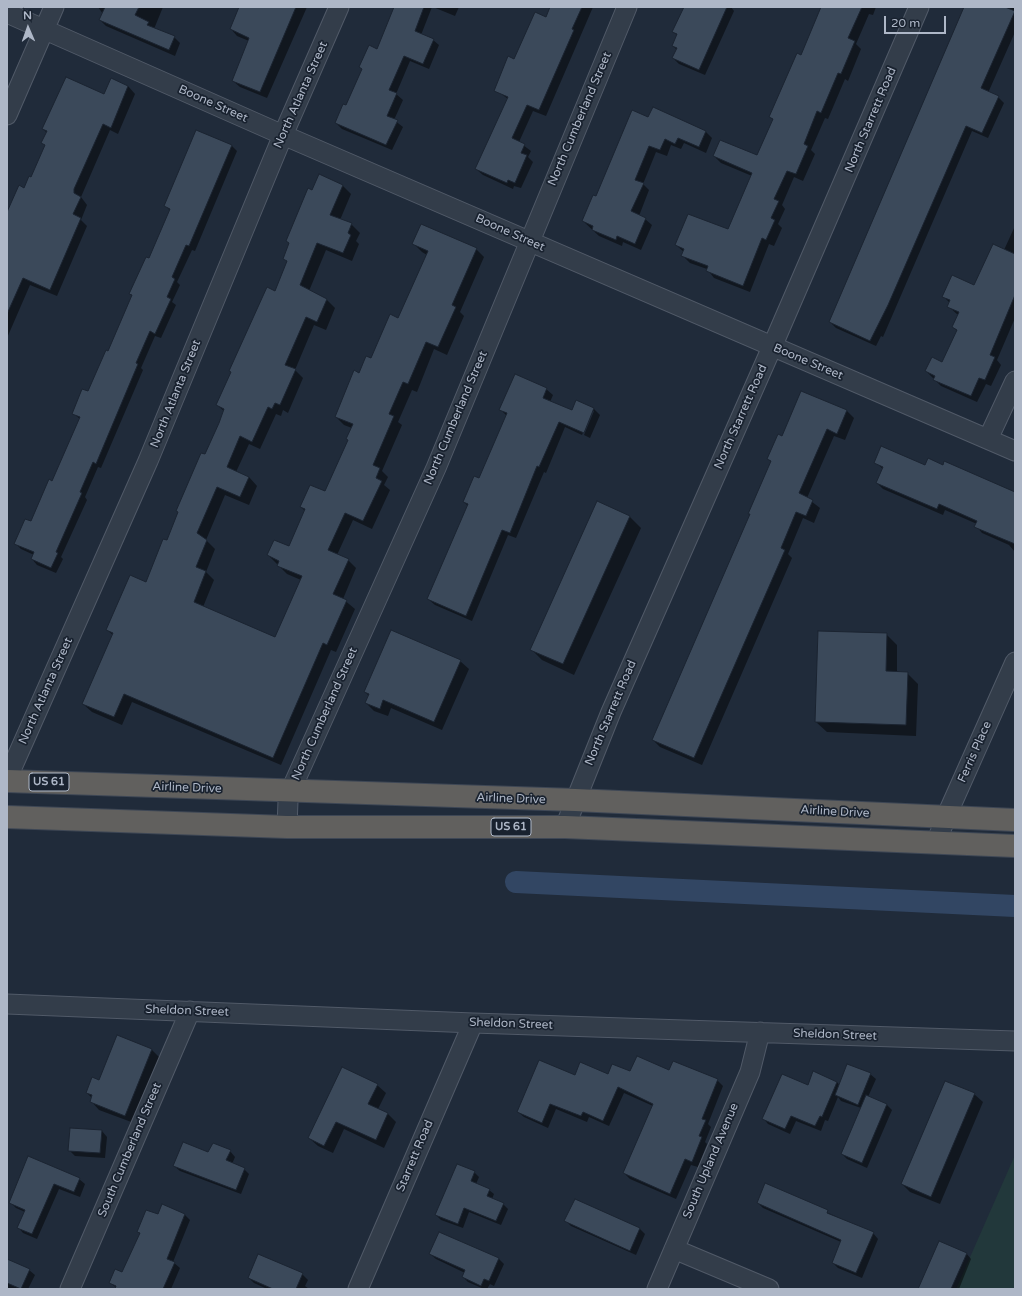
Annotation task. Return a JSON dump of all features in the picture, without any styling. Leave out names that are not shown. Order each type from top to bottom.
[{"type":"highway","name":"Airline Drive","points":[[7,780],[290,792],[575,800],[1015,820]]},
{"type":"highway","name":"US 61","points":[[7,817],[287,827],[565,827],[1015,846]]},
{"type":"street","points":[[7,115],[54,7]]},
{"type":"street","name":"North Atlanta Street","points":[[7,780],[148,461],[283,135],[339,7]]},
{"type":"street","name":"North Cumberland Street","points":[[287,827],[288,801],[290,792],[436,468],[627,7]]},
{"type":"street","name":"North Starrett Road","points":[[565,827],[611,712],[772,347],[919,7]]},
{"type":"street","name":"Boone Street","points":[[7,13],[529,242],[1015,451]]},
{"type":"street","points":[[988,439],[1015,381]]},
{"type":"street","name":"Ferris Place","points":[[936,843],[946,817],[1015,662]]},
{"type":"street","name":"Sheldon Street","points":[[7,1004],[473,1023],[1015,1041]]},
{"type":"street","name":"South Cumberland Street","points":[[70,1289],[190,1011]]},
{"type":"street","name":"Starrett Road","points":[[358,1289],[473,1023]]},
{"type":"street","name":"South Upland Avenue","points":[[657,1289],[750,1072],[760,1032]]},
{"type":"street","points":[[674,1249],[769,1289]]},
{"type":"green space","points":[[1015,1155],[1015,1289],[956,1289]]},
{"type":"building","points":[[105,7],[139,7],[135,15],[149,22],[147,25],[175,36],[169,50],[99,20]]},
{"type":"building","points":[[239,7],[296,7],[260,92],[232,81],[249,38],[230,29]]},
{"type":"building","points":[[394,7],[424,7],[415,31],[434,39],[423,64],[404,56],[389,90],[397,93],[387,116],[398,120],[386,145],[335,123],[343,104],[346,105],[362,69],[359,67],[369,45],[377,49]]},
{"type":"building","points":[[550,7],[582,7],[572,29],[574,30],[539,110],[527,105],[512,138],[525,144],[521,153],[527,155],[515,183],[508,180],[507,183],[475,169],[508,97],[494,91],[508,56],[514,59],[535,12],[546,17]]},
{"type":"building","points":[[684,7],[727,7],[699,70],[672,58],[677,48],[672,46],[677,34],[672,32]]},
{"type":"building","points":[[821,7],[862,7],[848,38],[855,41],[841,74],[838,73],[821,113],[817,111],[804,144],[808,146],[796,174],[787,171],[774,199],[779,201],[771,218],[775,220],[766,240],[762,238],[743,286],[706,271],[708,266],[681,256],[684,249],[675,245],[688,214],[728,229],[752,173],[713,156],[720,140],[757,155],[773,119],[769,117],[797,53],[801,55]]},
{"type":"building","points":[[964,7],[1005,7],[1015,11],[981,88],[999,96],[982,133],[966,126],[888,305],[870,341],[829,322]]},
{"type":"building","points":[[66,77],[104,94],[111,78],[128,86],[111,128],[103,124],[74,189],[74,193],[81,197],[73,214],[81,218],[50,290],[23,278],[7,314],[7,212],[19,185],[24,188],[29,176],[31,177],[45,145],[41,143],[47,131],[42,129]]},
{"type":"building","points":[[653,107],[706,131],[699,147],[678,138],[675,144],[665,139],[660,150],[649,146],[635,180],[644,183],[631,211],[646,218],[635,244],[617,236],[616,240],[592,230],[593,226],[582,221],[593,195],[596,196],[632,110],[648,117]]},
{"type":"building","points":[[196,130],[232,145],[189,246],[186,245],[172,277],[175,279],[167,297],[171,299],[155,334],[150,331],[136,363],[138,364],[96,464],[93,462],[80,492],[82,493],[56,552],[58,553],[51,568],[31,559],[34,552],[14,544],[25,519],[31,521],[49,479],[52,481],[80,417],[72,414],[82,389],[88,391],[106,350],[108,351],[132,295],[129,294],[146,257],[149,258],[170,209],[164,206]]},
{"type":"building","points":[[319,174],[343,185],[330,215],[352,223],[348,233],[351,235],[343,253],[317,243],[300,285],[327,299],[317,322],[306,317],[285,365],[296,369],[280,405],[275,403],[272,409],[268,407],[252,442],[240,436],[227,467],[249,477],[240,497],[217,487],[197,533],[207,540],[196,567],[206,571],[194,602],[275,637],[302,576],[277,566],[279,561],[267,555],[274,540],[289,546],[305,509],[300,507],[310,485],[325,491],[348,440],[346,439],[353,424],[335,417],[354,370],[359,373],[366,356],[371,358],[390,314],[398,318],[428,251],[412,244],[421,224],[477,248],[452,305],[456,307],[438,347],[426,342],[408,384],[403,382],[389,414],[394,416],[373,465],[380,468],[376,478],[382,481],[363,521],[345,513],[328,550],[349,559],[333,594],[347,600],[327,645],[323,643],[273,758],[124,694],[114,717],[82,704],[113,633],[106,630],[130,575],[146,582],[163,539],[167,540],[178,512],[176,511],[201,453],[205,454],[219,423],[224,409],[216,405],[231,372],[229,371],[267,287],[275,291],[287,261],[283,259],[289,243],[286,241],[308,188],[312,190]]},
{"type":"building","points":[[993,244],[1015,254],[1015,295],[990,355],[995,357],[985,380],[979,378],[971,396],[933,380],[935,376],[925,371],[932,357],[942,362],[957,330],[952,327],[959,312],[947,307],[950,300],[942,297],[952,275],[974,285]]},
{"type":"building","points":[[515,374],[547,388],[543,398],[572,410],[576,400],[594,408],[584,433],[559,422],[539,467],[537,466],[510,533],[502,530],[466,616],[427,599],[468,504],[463,502],[474,476],[479,478],[507,413],[499,410]]},
{"type":"building","points":[[801,391],[847,410],[837,434],[827,429],[799,493],[813,500],[806,516],[796,512],[781,548],[785,550],[694,758],[652,740],[750,514],[748,514],[771,461],[767,459],[778,434],[782,436]]},
{"type":"building","points":[[881,446],[925,465],[928,458],[943,465],[944,461],[1015,492],[1015,544],[974,527],[977,521],[939,504],[937,509],[876,483],[883,467],[874,463]]},
{"type":"building","points":[[597,501],[630,516],[563,664],[530,650]]},
{"type":"building","points":[[391,630],[461,660],[434,722],[383,700],[380,709],[365,703],[369,694],[364,692]]},
{"type":"building","points":[[818,631],[887,633],[886,671],[908,672],[906,725],[815,722]]},
{"type":"building","points":[[117,1035],[152,1049],[125,1116],[90,1102],[92,1095],[86,1093],[92,1077],[99,1080]]},
{"type":"building","points":[[637,1056],[669,1070],[673,1061],[718,1079],[702,1119],[706,1120],[699,1136],[702,1137],[692,1162],[685,1159],[670,1194],[623,1173],[653,1104],[618,1087],[603,1121],[583,1112],[581,1116],[550,1104],[542,1123],[517,1112],[539,1060],[575,1075],[580,1062],[608,1074],[612,1064],[630,1071]]},
{"type":"building","points":[[847,1064],[871,1073],[858,1105],[835,1095]]},
{"type":"building","points":[[342,1067],[378,1084],[368,1104],[388,1113],[376,1140],[336,1122],[324,1146],[308,1138]]},
{"type":"building","points":[[813,1071],[837,1082],[822,1117],[820,1116],[815,1126],[791,1116],[785,1129],[762,1119],[782,1074],[808,1085]]},
{"type":"building","points":[[945,1081],[975,1093],[931,1197],[901,1184]]},
{"type":"building","points":[[866,1095],[887,1104],[862,1163],[841,1154]]},
{"type":"building","points":[[70,1128],[102,1130],[100,1153],[68,1151]]},
{"type":"building","points":[[183,1142],[208,1152],[213,1143],[231,1150],[226,1160],[245,1168],[236,1190],[173,1166]]},
{"type":"building","points":[[28,1156],[80,1178],[74,1192],[54,1184],[32,1234],[17,1228],[25,1210],[9,1203]]},
{"type":"building","points":[[457,1164],[475,1171],[471,1181],[490,1189],[487,1196],[504,1203],[496,1221],[464,1208],[458,1224],[435,1215]]},
{"type":"building","points":[[765,1183],[828,1210],[827,1213],[874,1232],[856,1273],[832,1263],[841,1240],[757,1203]]},
{"type":"building","points":[[575,1199],[640,1228],[630,1251],[564,1221]]},
{"type":"building","points":[[162,1204],[185,1214],[167,1259],[175,1262],[163,1289],[115,1289],[116,1286],[109,1283],[115,1269],[122,1272],[140,1233],[137,1232],[146,1210],[158,1214]]},
{"type":"building","points":[[439,1232],[499,1258],[489,1281],[484,1279],[481,1286],[462,1277],[465,1270],[429,1254]]},
{"type":"building","points":[[939,1241],[967,1253],[951,1289],[918,1289]]},
{"type":"building","points":[[258,1254],[303,1273],[296,1289],[273,1289],[248,1278]]},
{"type":"building","points":[[7,1259],[30,1269],[21,1289],[7,1283]]},
{"type":"waterway","points":[[516,882],[1015,906]]}]
